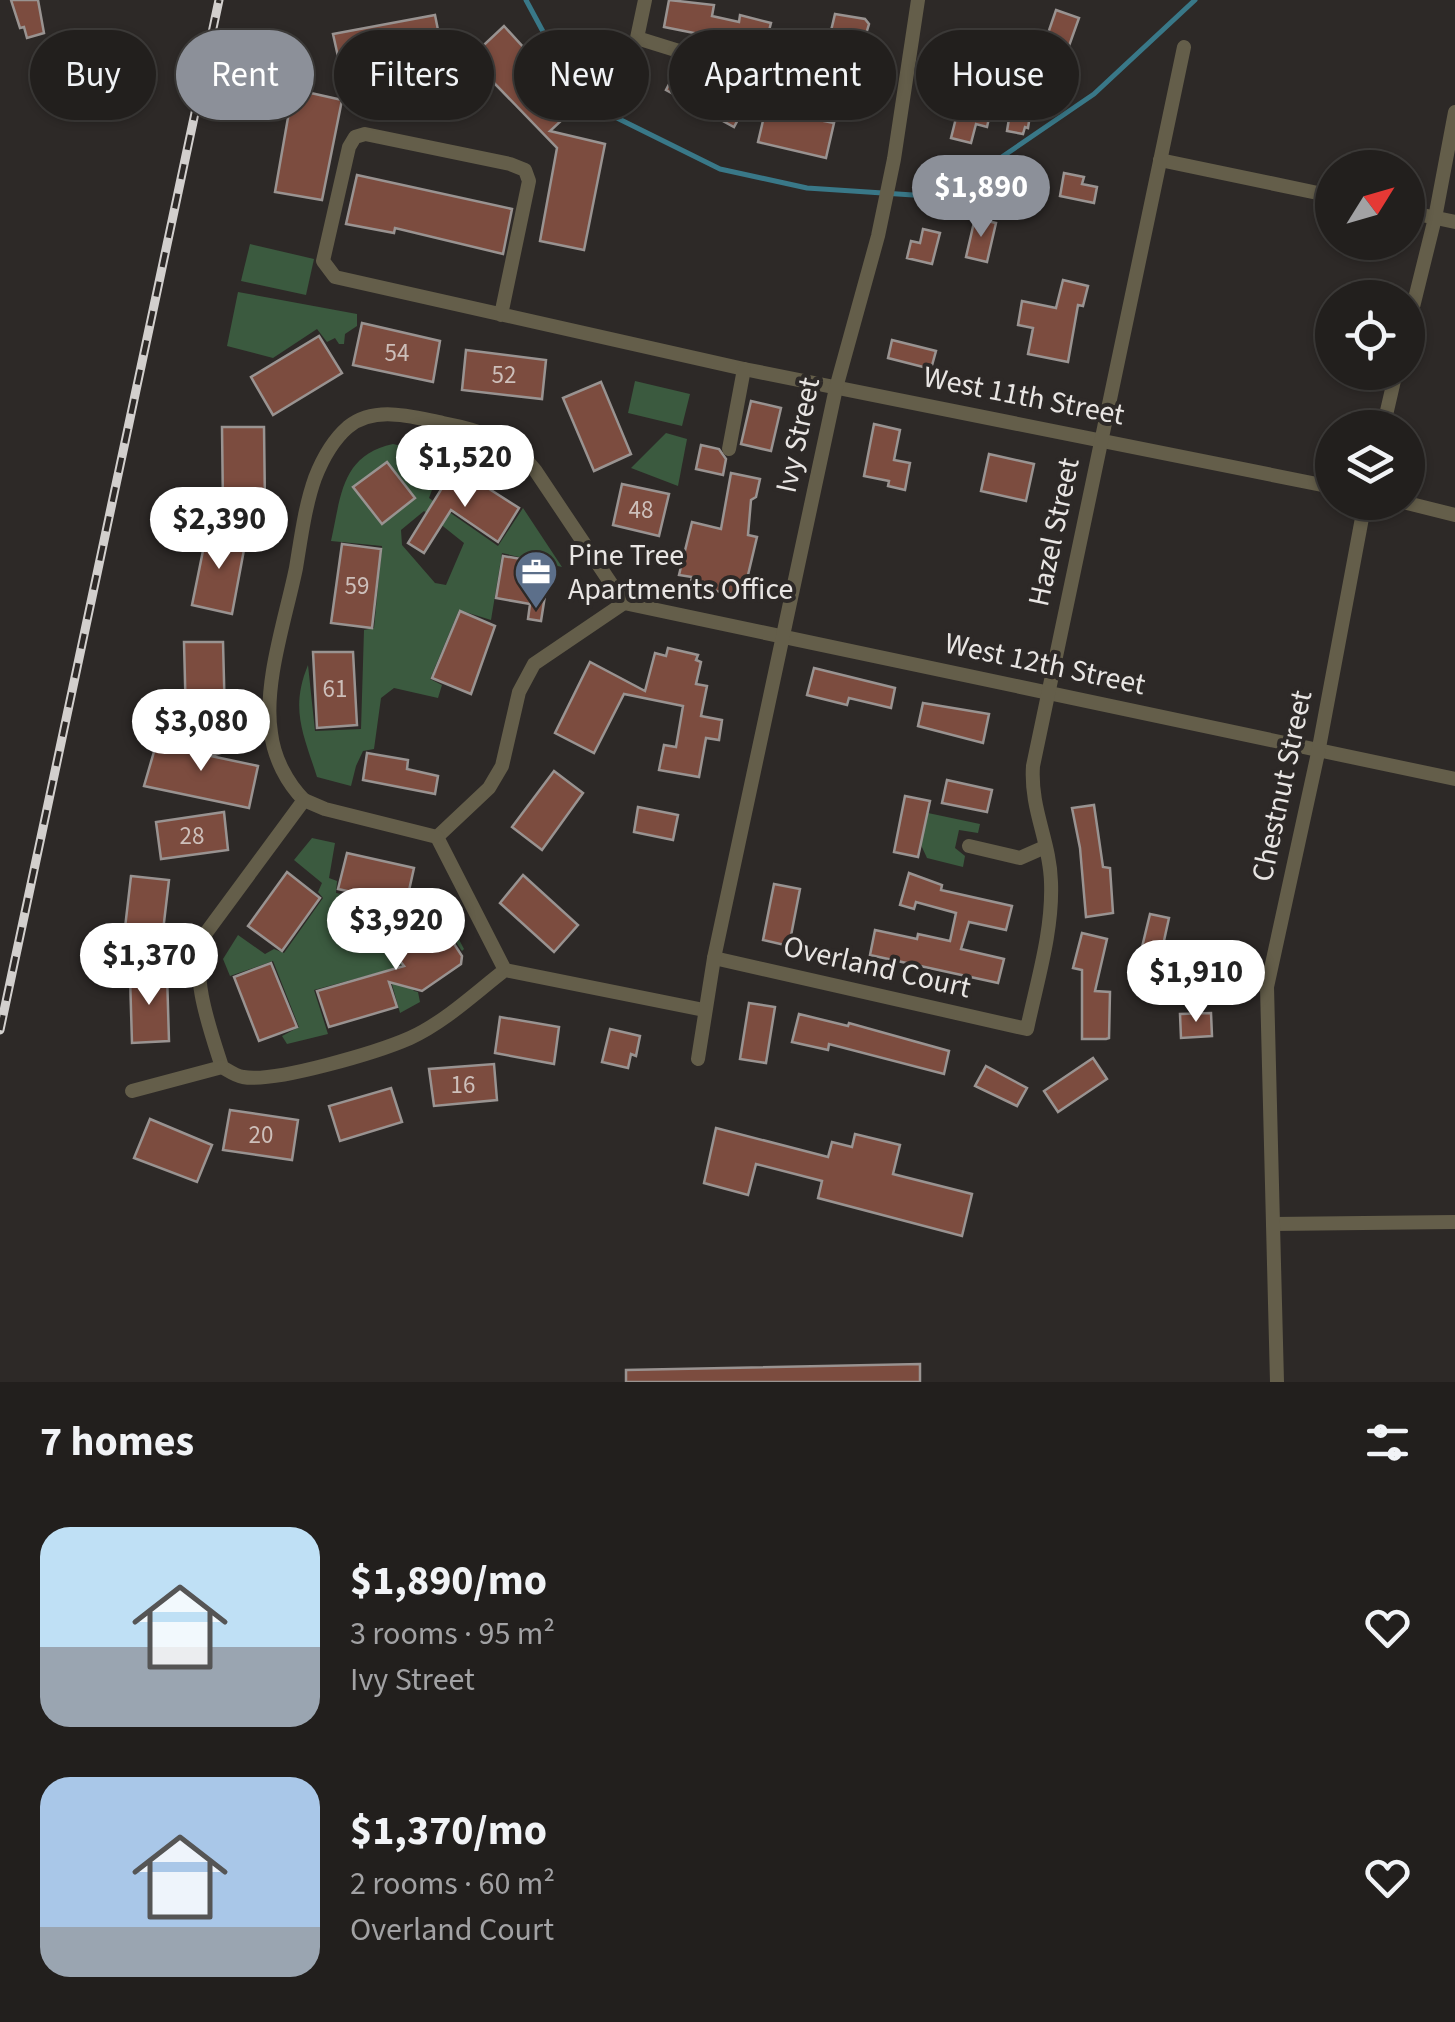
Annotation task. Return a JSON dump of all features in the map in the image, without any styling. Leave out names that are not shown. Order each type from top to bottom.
[{"type":"street","points":[[644,0],[637,38],[669,48]]},
{"type":"street","name":"Ivy Street","points":[[698,1059],[714,958],[836,388],[894,159],[918,0]]},
{"type":"street","name":"Hazel Street","points":[[1028,1030],[1050,918],[1051,880],[1031,789],[1032,766],[1184,47]]},
{"type":"street","points":[[1420,280],[1455,112]]},
{"type":"street","name":"West 11th Street","points":[[501,315],[529,181],[525,170],[365,134],[355,137],[349,147],[323,261],[335,277],[501,315],[744,369],[1315,483]]},
{"type":"street","points":[[1160,160],[1315,192]]},
{"type":"street","points":[[1425,216],[1455,222]]},
{"type":"street","points":[[728,449],[744,369]]},
{"type":"street","points":[[436,838],[489,788],[502,766],[519,692],[534,664],[624,603],[523,454],[470,428],[394,413],[350,425],[336,439],[315,479],[272,688],[270,734],[291,788],[304,800],[324,809],[436,838],[505,970]]},
{"type":"street","points":[[1425,507],[1455,514]]},
{"type":"street","name":"Chestnut Street","points":[[1277,1382],[1267,987],[1318,752],[1361,520]]},
{"type":"street","name":"West 12th Street","points":[[624,603],[1455,779]]},
{"type":"street","points":[[222,1066],[198,968],[199,949],[304,800]]},
{"type":"street","points":[[968,846],[1020,858],[1045,847]]},
{"type":"street","name":"Overland Court","points":[[714,958],[1028,1030]]},
{"type":"street","points":[[132,1091],[222,1066],[245,1078],[372,1052],[428,1027],[505,970],[704,1010]]},
{"type":"street","points":[[1272,1224],[1455,1222]]},
{"type":"green space","points":[[250,244],[314,259],[306,295],[241,281]]},
{"type":"green space","points":[[238,292],[357,314],[357,326],[345,334],[344,344],[335,338],[327,342],[317,329],[273,358],[227,346]]},
{"type":"green space","points":[[635,381],[690,394],[682,426],[628,413]]},
{"type":"green space","points":[[666,433],[687,439],[678,486],[631,468]]},
{"type":"green space","points":[[393,444],[437,454],[425,481],[432,490],[429,498],[498,546],[523,508],[562,567],[502,553],[491,620],[459,610],[430,679],[442,685],[438,698],[394,688],[381,698],[374,749],[363,751],[351,786],[317,777],[299,708],[308,665],[315,731],[361,729],[364,630],[374,628],[382,546],[331,541],[346,480],[363,458]],"holes":[[[387,462],[415,498],[382,523],[353,487]],[[424,511],[464,543],[446,585],[435,583],[402,545],[401,530]]]},
{"type":"green space","points":[[928,813],[980,824],[978,833],[959,830],[955,848],[965,856],[963,867],[927,858],[921,845]]},
{"type":"green space","points":[[312,838],[335,843],[329,878],[337,881],[336,893],[407,906],[410,897],[424,900],[436,896],[464,949],[435,911],[427,909],[404,923],[410,930],[403,965],[396,965],[418,992],[420,1002],[400,1013],[388,970],[314,990],[328,1034],[287,1044],[282,1036],[299,1027],[273,961],[230,976],[223,959],[238,935],[265,954],[274,949],[284,953],[323,898],[318,892],[322,883],[294,860]]},
{"type":"building","points":[[11,0],[38,0],[43,30],[30,30],[27,38],[24,27],[20,28]]},
{"type":"building","points":[[669,0],[714,5],[712,16],[739,22],[740,15],[771,23],[769,30],[664,27]]},
{"type":"building","points":[[1056,10],[1079,18],[1075,30],[1049,30]]},
{"type":"building","points":[[835,14],[865,19],[869,24],[867,30],[831,30]]},
{"type":"building","points":[[435,15],[438,30],[354,30]]},
{"type":"building","points":[[504,26],[514,37],[514,104],[494,83],[494,35]]},
{"type":"building","points":[[314,94],[334,98],[334,120],[338,120],[322,200],[275,192],[288,120],[314,120]]},
{"type":"building","points":[[530,120],[562,120],[550,131],[605,144],[584,250],[540,241],[557,148]]},
{"type":"building","points":[[763,120],[834,123],[826,158],[758,142]]},
{"type":"building","points":[[956,120],[989,120],[987,127],[976,124],[971,143],[951,138]]},
{"type":"building","points":[[1009,120],[1029,120],[1023,134],[1007,131]]},
{"type":"building","points":[[1064,173],[1084,177],[1082,184],[1097,187],[1094,203],[1060,196]]},
{"type":"building","points":[[357,175],[512,209],[503,254],[395,228],[394,233],[346,224]]},
{"type":"building","points":[[975,218],[996,223],[987,262],[966,257]]},
{"type":"building","points":[[923,229],[940,233],[932,264],[907,258],[911,241],[920,243]]},
{"type":"building","points":[[1063,280],[1088,286],[1083,306],[1078,305],[1068,362],[1028,354],[1033,328],[1018,325],[1022,301],[1056,308]]},
{"type":"building","points":[[362,323],[440,341],[433,382],[353,365]]},
{"type":"building","points":[[319,336],[342,373],[273,415],[251,377]]},
{"type":"building","points":[[892,340],[936,351],[931,369],[888,358]]},
{"type":"building","points":[[466,350],[546,360],[542,399],[462,390]]},
{"type":"building","points":[[601,382],[631,454],[594,471],[563,398]]},
{"type":"building","points":[[751,401],[781,408],[771,451],[741,444]]},
{"type":"building","points":[[874,424],[900,430],[894,460],[910,463],[905,490],[888,486],[889,481],[864,476]]},
{"type":"building","points":[[222,427],[264,427],[265,506],[223,507]]},
{"type":"building","points":[[701,445],[719,449],[726,459],[723,475],[696,469]]},
{"type":"building","points":[[989,454],[1034,464],[1026,501],[981,491]]},
{"type":"building","points":[[387,462],[415,498],[382,524],[353,487]]},
{"type":"building","points":[[455,467],[519,508],[498,542],[451,510],[424,553],[408,543]]},
{"type":"building","points":[[731,473],[760,479],[756,497],[751,500],[748,535],[757,537],[743,596],[690,586],[692,577],[679,575],[692,522],[721,529]]},
{"type":"building","points":[[622,484],[669,494],[659,536],[613,525]]},
{"type":"building","points":[[207,531],[246,539],[232,614],[192,605]]},
{"type":"building","points":[[342,544],[381,549],[372,628],[331,623]]},
{"type":"building","points":[[503,556],[550,564],[541,621],[528,619],[530,604],[496,598]]},
{"type":"building","points":[[460,611],[495,626],[471,694],[432,678]]},
{"type":"building","points":[[184,642],[223,642],[225,719],[186,720]]},
{"type":"building","points":[[668,648],[698,655],[696,660],[701,662],[696,684],[707,686],[701,716],[722,720],[719,740],[706,738],[699,777],[659,770],[664,745],[676,747],[683,706],[624,694],[594,753],[555,733],[590,662],[645,691],[655,653],[666,656]]},
{"type":"building","points":[[313,652],[353,652],[357,725],[317,728]]},
{"type":"building","points":[[814,668],[895,688],[891,708],[849,698],[847,705],[807,695]]},
{"type":"building","points":[[923,703],[989,714],[983,743],[918,726]]},
{"type":"building","points":[[158,738],[221,753],[211,756],[258,766],[249,808],[144,786]]},
{"type":"building","points":[[367,753],[408,760],[407,769],[438,776],[435,794],[363,780]]},
{"type":"building","points":[[554,771],[583,793],[542,850],[512,827]]},
{"type":"building","points":[[947,780],[992,790],[987,812],[942,803]]},
{"type":"building","points":[[905,796],[930,801],[918,857],[894,852]]},
{"type":"building","points":[[1094,805],[1103,867],[1110,868],[1113,913],[1086,917],[1072,808]]},
{"type":"building","points":[[638,807],[678,815],[673,840],[634,832]]},
{"type":"building","points":[[224,812],[228,850],[161,859],[156,822]]},
{"type":"building","points":[[347,853],[414,868],[406,904],[338,889]]},
{"type":"building","points":[[287,872],[320,898],[282,951],[248,926]]},
{"type":"building","points":[[909,873],[942,885],[941,890],[1012,906],[1006,930],[969,922],[961,949],[1004,959],[998,983],[870,955],[875,930],[950,941],[956,913],[916,902],[914,909],[900,905]]},
{"type":"building","points":[[523,875],[578,925],[554,952],[500,903]]},
{"type":"building","points":[[131,876],[169,880],[161,948],[123,945]]},
{"type":"building","points":[[774,884],[800,889],[789,946],[763,940]]},
{"type":"building","points":[[427,912],[434,913],[462,956],[461,964],[422,991],[389,982],[397,1007],[329,1027],[317,991],[404,966],[388,945],[410,930],[409,923]]},
{"type":"building","points":[[1150,914],[1169,918],[1156,977],[1136,972]]},
{"type":"building","points":[[1082,933],[1107,939],[1095,991],[1110,992],[1106,1039],[1082,1039],[1082,970],[1073,968]]},
{"type":"building","points":[[271,963],[297,1027],[259,1041],[234,977]]},
{"type":"building","points":[[167,974],[169,1041],[132,1043],[130,976]]},
{"type":"building","points":[[749,1003],[775,1007],[766,1063],[740,1059]]},
{"type":"building","points":[[1211,1013],[1212,1036],[1181,1038],[1180,1014]]},
{"type":"building","points":[[799,1014],[848,1026],[849,1023],[949,1051],[944,1074],[829,1044],[828,1050],[792,1042]]},
{"type":"building","points":[[500,1017],[559,1027],[554,1064],[495,1053]]},
{"type":"building","points":[[610,1029],[640,1036],[636,1056],[631,1054],[628,1068],[602,1062]]},
{"type":"building","points":[[1093,1058],[1107,1079],[1058,1112],[1044,1091]]},
{"type":"building","points":[[494,1064],[497,1100],[434,1106],[429,1069]]},
{"type":"building","points":[[986,1066],[1027,1088],[1017,1106],[975,1086]]},
{"type":"building","points":[[391,1088],[402,1122],[340,1141],[329,1106]]},
{"type":"building","points":[[230,1110],[298,1120],[292,1160],[223,1150]]},
{"type":"building","points":[[150,1119],[212,1145],[197,1182],[134,1158]]},
{"type":"building","points":[[716,1128],[828,1157],[832,1142],[852,1147],[855,1134],[900,1145],[893,1174],[972,1194],[962,1236],[818,1198],[822,1181],[756,1164],[748,1195],[704,1183]]},
{"type":"building","points":[[920,1364],[920,1382],[626,1382],[626,1370]]},
{"type":"waterway","points":[[526,0],[554,52],[617,118],[720,169],[807,188],[913,195],[971,178],[1094,94],[1195,0]]},
{"type":"railway","points":[[0,1030],[219,0]]},
{"type":"place","name":"Pine Tree Apartments Office","points":[[536,610]]}]
